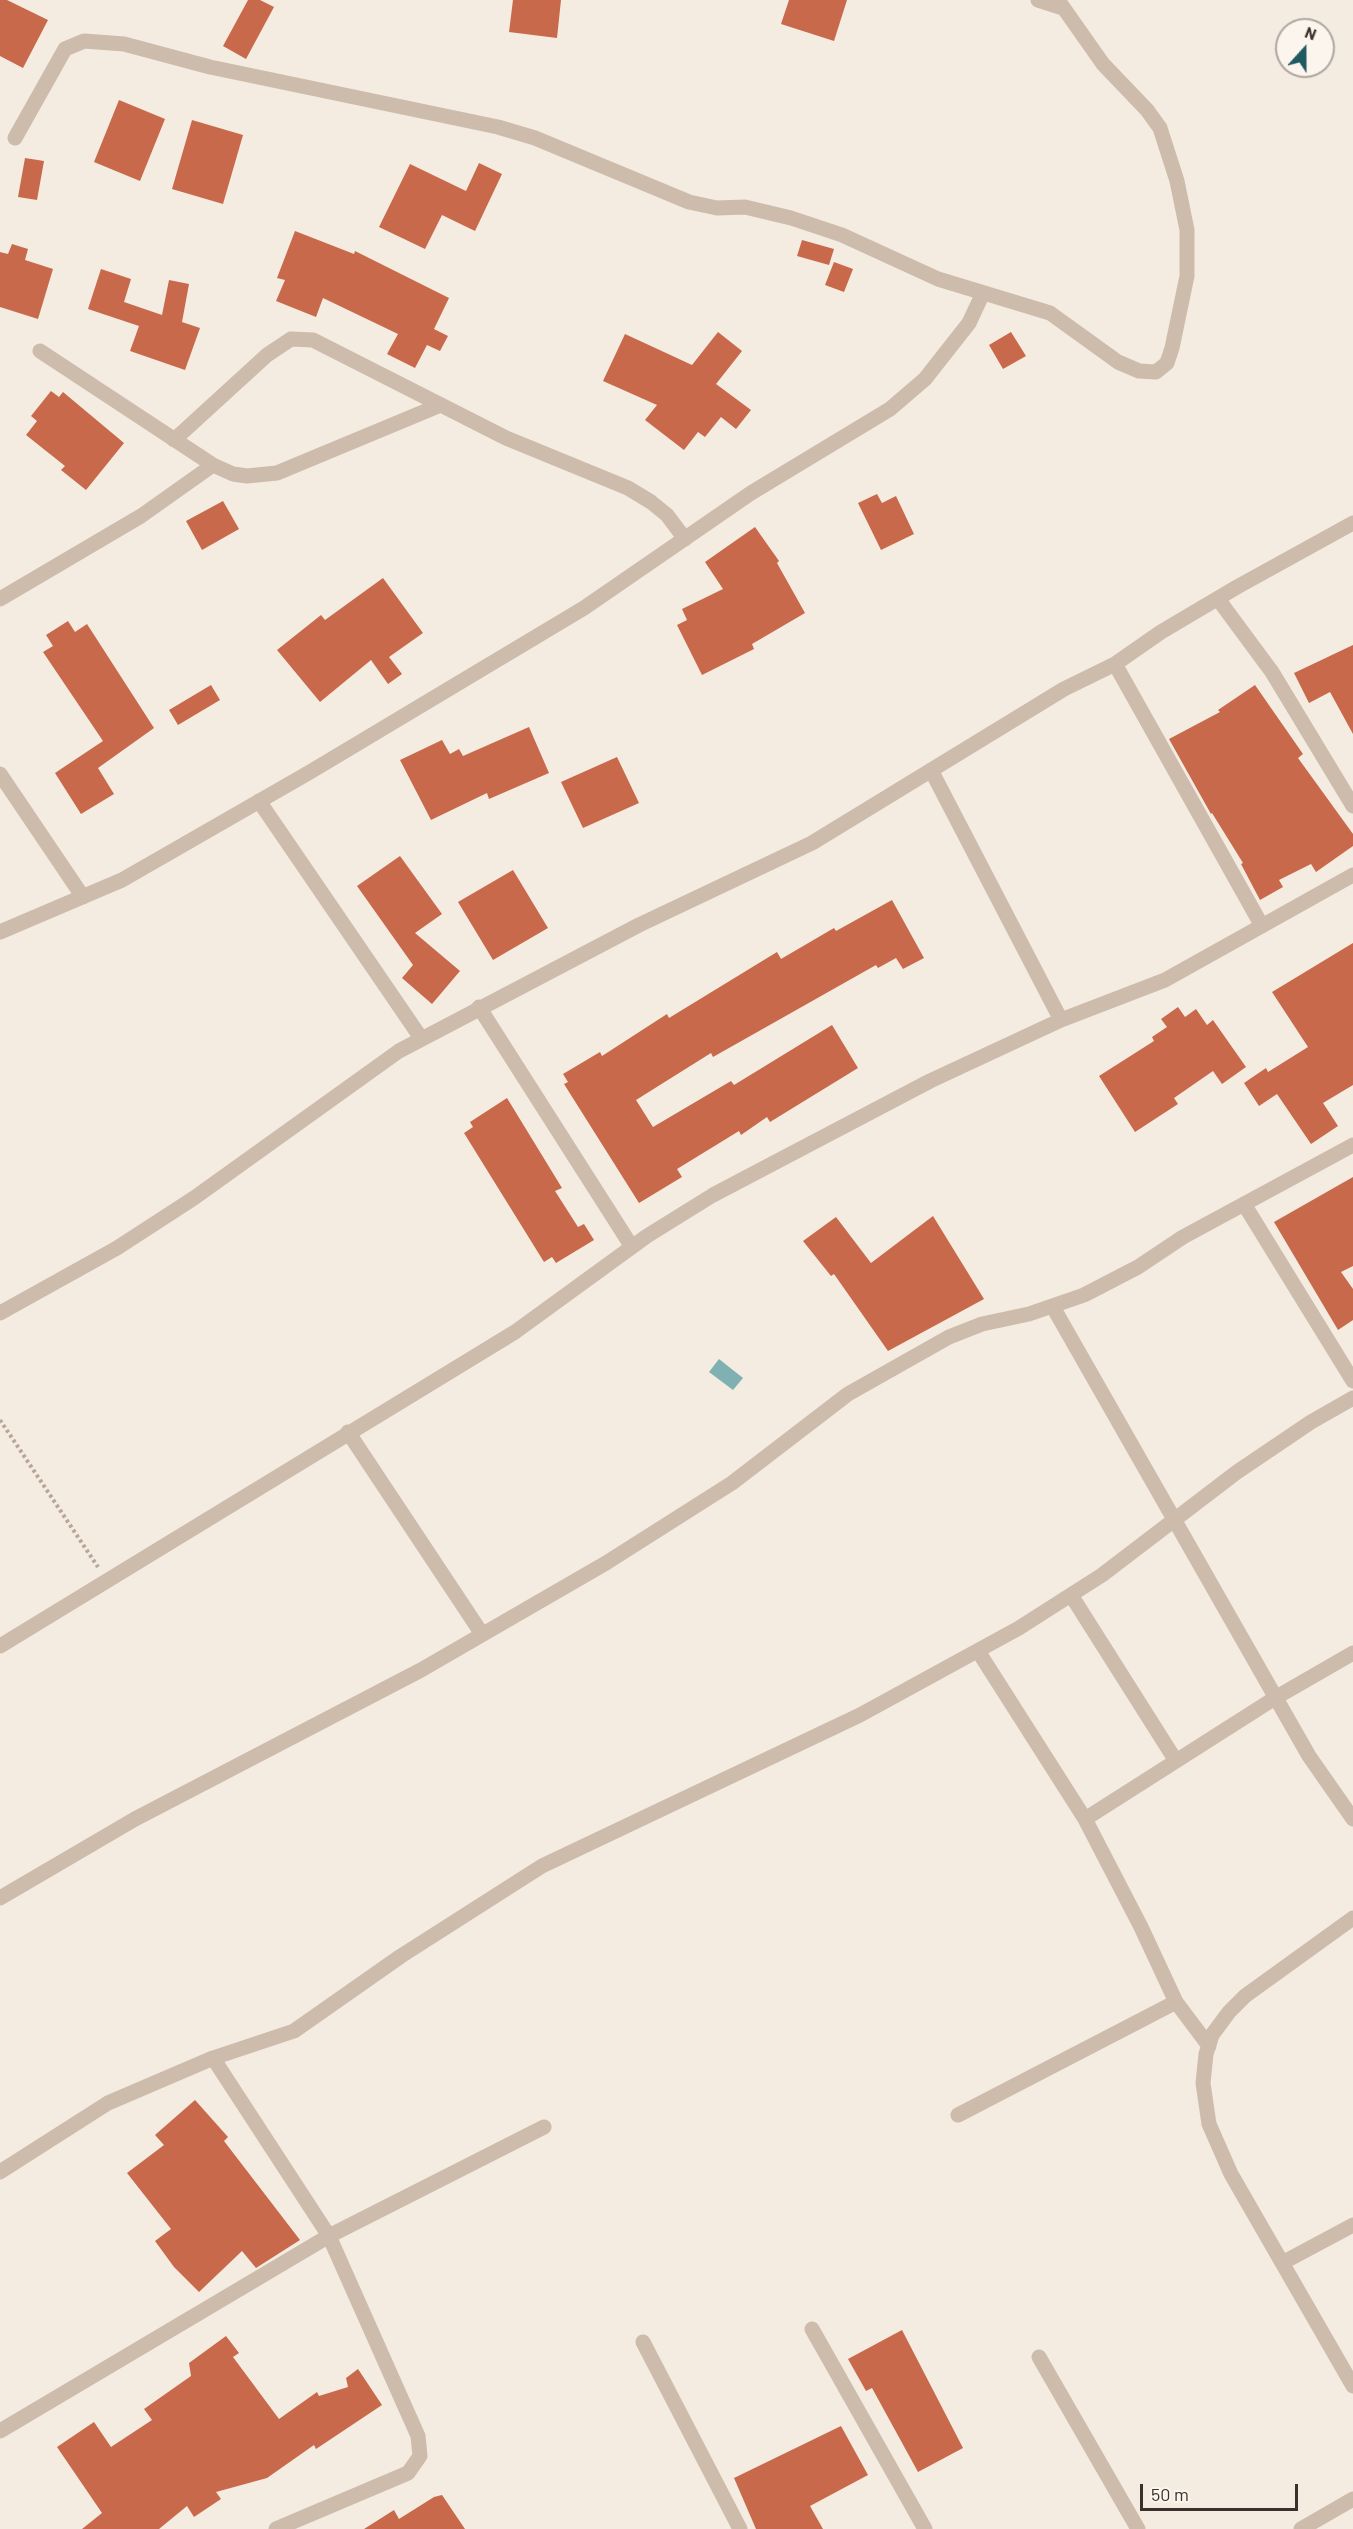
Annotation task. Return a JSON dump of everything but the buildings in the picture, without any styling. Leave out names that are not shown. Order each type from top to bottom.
[{"type":"street","points":[[15,138],[65,49],[84,41],[124,44],[210,68],[498,127],[535,138],[689,202],[717,208],[745,207],[791,218],[842,235],[938,279],[1050,313],[1118,362],[1139,371],[1156,372],[1167,363],[1172,348],[1187,276],[1188,230],[1164,139],[1160,128],[1148,110],[1103,64],[1060,4],[1038,0]]},
{"type":"street","points":[[0,932],[122,880],[260,801],[584,608],[751,493],[890,409],[925,380],[969,323],[983,293]]},
{"type":"street","points":[[174,440],[267,355],[291,339],[313,340],[438,406],[506,438],[627,488],[667,515],[685,539]]},
{"type":"street","points":[[40,351],[213,465],[233,474],[247,476],[277,473],[438,406]]},
{"type":"street","points":[[0,599],[141,516],[213,465]]},
{"type":"street","points":[[0,1313],[136,1236],[244,1164],[399,1051],[421,1038],[639,925],[812,843],[1064,689],[1115,664],[1161,632],[1353,523]]},
{"type":"street","points":[[1218,599],[1272,672],[1353,806]]},
{"type":"street","points":[[1115,664],[1262,926]]},
{"type":"street","points":[[931,770],[1061,1020]]},
{"type":"street","points":[[0,774],[83,897]]},
{"type":"street","points":[[260,801],[421,1038]]},
{"type":"street","points":[[0,1646],[514,1332],[632,1247],[713,1196],[848,1123],[1061,1020],[1165,980],[1353,875]]},
{"type":"street","points":[[479,1007],[632,1247]]},
{"type":"street","points":[[0,1898],[135,1819],[264,1754],[483,1634],[606,1563],[704,1501],[775,1451],[848,1394],[949,1337],[982,1324],[1053,1307],[1084,1295],[1129,1272],[1183,1237],[1353,1144]]},
{"type":"street","points":[[1244,1204],[1353,1381]]},
{"type":"street","points":[[1053,1307],[1275,1698],[1309,1756],[1353,1819]]},
{"type":"street","points":[[0,2172],[108,2103],[213,2058],[294,2031],[401,1956],[542,1866],[860,1715],[978,1651],[1102,1575],[1172,1520],[1302,1428],[1353,1398]]},
{"type":"street","points":[[348,1432],[483,1634]]},
{"type":"street","points":[[1071,1595],[1176,1761]]},
{"type":"street","points":[[978,1651],[1084,1819],[1141,1927],[1176,2002],[1209,2046]]},
{"type":"street","points":[[1084,1819],[1275,1698],[1353,1653]]},
{"type":"street","points":[[1353,1918],[1245,1996],[1229,2012],[1212,2035],[1203,2084],[1209,2124],[1231,2174],[1353,2386]]},
{"type":"street","points":[[958,2115],[1176,2002]]},
{"type":"street","points":[[213,2058],[329,2236],[418,2436],[420,2456],[408,2473],[276,2529]]},
{"type":"street","points":[[0,2431],[329,2236],[544,2127]]},
{"type":"street","points":[[1282,2263],[1353,2225]]},
{"type":"street","points":[[812,2330],[925,2529]]},
{"type":"street","points":[[643,2342],[740,2529]]},
{"type":"street","points":[[1039,2357],[1138,2529]]},
{"type":"street","points":[[1301,2529],[1353,2499]]},
{"type":"path","points":[[0,1420],[108,1582]]},
{"type":"water","points":[[719,1359],[743,1378],[733,1390],[709,1372]]}]
